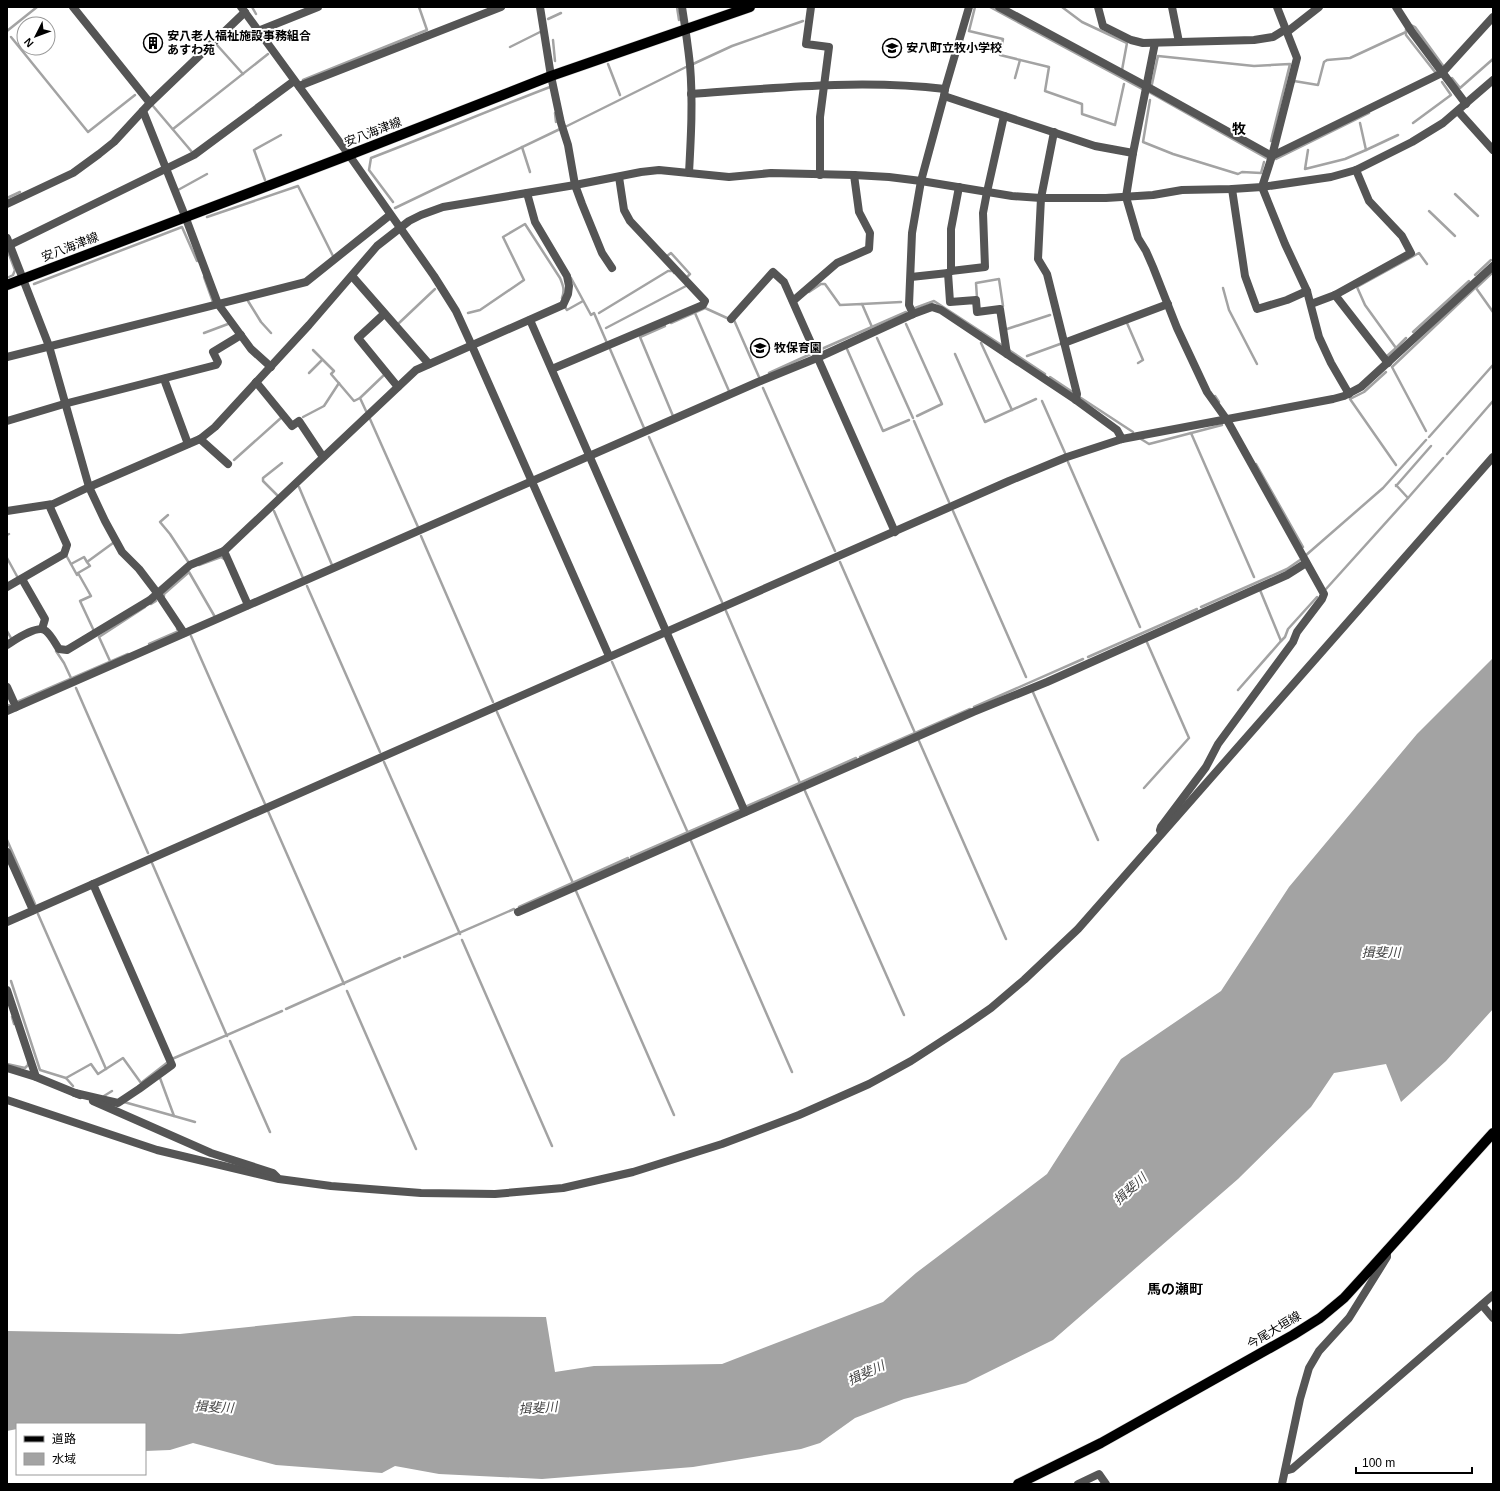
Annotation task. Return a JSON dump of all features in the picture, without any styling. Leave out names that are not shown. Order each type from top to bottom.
[{"type":"main road","name":"安八海津線","points":[[7,285],[185,216],[349,155],[551,76],[750,7]]},
{"type":"main road","name":"今尾大垣線","points":[[1018,1484],[1101,1443],[1293,1335],[1320,1318],[1344,1298],[1493,1133]]},
{"type":"street","points":[[73,7],[150,103]]},
{"type":"street","points":[[258,31],[318,7]]},
{"type":"street","points":[[184,634],[158,594],[139,569],[122,552],[104,521],[89,487],[48,346],[8,242],[166,170],[194,155],[296,83],[501,7]]},
{"type":"street","points":[[540,7],[551,76],[561,123],[568,145],[575,185],[602,253],[612,268]]},
{"type":"street","points":[[682,7],[690,66],[691,128],[689,173]]},
{"type":"street","points":[[811,7],[806,44],[829,47],[820,117],[820,175]]},
{"type":"street","points":[[913,314],[909,305],[912,233],[921,181],[944,92],[969,7]]},
{"type":"street","points":[[999,7],[1272,156]]},
{"type":"street","points":[[1098,7],[1103,26],[1137,42],[1143,43],[1254,40],[1273,37],[1286,30],[1319,7]]},
{"type":"street","points":[[1172,7],[1179,42]]},
{"type":"street","points":[[1277,7],[1297,58],[1272,156],[1262,187],[1285,244],[1307,291],[1320,337],[1331,363],[1349,394]]},
{"type":"street","points":[[1396,7],[1442,73],[1466,104]]},
{"type":"street","points":[[7,204],[74,172],[114,142],[150,103],[243,10],[349,155],[434,276],[456,311],[609,656]]},
{"type":"street","points":[[1272,156],[1442,73],[1493,17]]},
{"type":"street","points":[[1155,43],[1133,153],[1126,197],[1138,238],[1153,267],[1176,328],[1208,392],[1226,420],[1324,594],[1322,599],[1297,632],[1293,642],[1218,744],[1206,767],[1161,827],[1160,835]]},
{"type":"street","points":[[7,511],[49,505],[68,498],[89,487],[200,439],[215,428],[352,276],[377,246],[400,228],[421,215],[443,207],[659,170],[728,177],[772,173],[820,175],[854,174],[921,181],[959,186],[987,192],[1040,198],[1126,197],[1153,195],[1182,190],[1232,190],[1262,187],[1331,177],[1356,170],[1412,142],[1443,123],[1493,80]]},
{"type":"street","points":[[691,94],[823,85],[914,85],[944,92],[1004,116],[1095,146],[1133,153]]},
{"type":"street","points":[[143,111],[218,304],[251,349],[270,367]]},
{"type":"street","points":[[1458,111],[1493,150]]},
{"type":"street","points":[[911,277],[985,267],[983,213],[1004,116]]},
{"type":"street","points":[[1054,132],[1040,198],[1038,258],[1047,274],[1077,394],[1076,400]]},
{"type":"street","points":[[1311,304],[1335,295],[1411,253],[1402,236],[1369,201],[1356,170]]},
{"type":"street","points":[[792,301],[837,263],[869,249],[870,233],[859,212],[854,174]]},
{"type":"street","points":[[552,369],[703,305],[705,301],[630,221],[624,210],[619,177]]},
{"type":"street","points":[[959,186],[951,229],[949,272],[950,302],[976,300],[977,312],[1000,309],[1007,354]]},
{"type":"street","points":[[1232,190],[1245,276],[1257,309],[1287,300],[1307,291]]},
{"type":"street","points":[[7,645],[36,629],[42,629],[46,631],[59,649],[67,650],[150,600],[190,565],[224,551],[416,370],[563,305],[566,300],[569,286],[567,276],[535,222],[527,193]]},
{"type":"street","points":[[7,357],[306,282],[390,215]]},
{"type":"street","points":[[7,922],[609,656],[1060,460],[1122,440],[1333,399],[1349,394],[1361,387],[1388,363],[1493,266]]},
{"type":"street","points":[[731,319],[773,272],[784,282],[894,532]]},
{"type":"street","points":[[352,276],[429,364]]},
{"type":"street","points":[[1335,295],[1388,363]]},
{"type":"street","points":[[1064,343],[1168,304]]},
{"type":"street","points":[[7,711],[932,307],[941,310],[1076,400],[1117,430],[1122,440]]},
{"type":"street","points":[[384,314],[358,338],[398,387]]},
{"type":"street","points":[[530,320],[746,812]]},
{"type":"street","points":[[7,421],[64,404],[216,365],[218,362],[213,352],[241,335]]},
{"type":"street","points":[[164,379],[188,444]]},
{"type":"street","points":[[256,382],[292,426],[299,421],[323,457]]},
{"type":"street","points":[[200,439],[228,464]]},
{"type":"street","points":[[7,1100],[157,1150],[279,1180],[331,1186],[421,1193],[495,1194],[563,1188],[633,1172],[722,1144],[799,1115],[869,1084],[911,1061],[965,1026],[1024,980],[1078,929],[1493,457]]},
{"type":"street","points":[[7,587],[64,554],[67,545],[49,505]]},
{"type":"street","points":[[224,551],[248,605]]},
{"type":"street","points":[[518,912],[973,712],[1047,682],[1287,575],[1306,563]]},
{"type":"street","points":[[22,579],[45,619],[42,629]]},
{"type":"street","points":[[7,687],[16,707]]},
{"type":"street","points":[[7,852],[33,910]]},
{"type":"street","points":[[75,1093],[118,1103],[172,1065],[93,884]]},
{"type":"street","points":[[7,990],[36,1077]]},
{"type":"street","points":[[7,1068],[36,1077],[75,1093],[211,1152],[273,1173],[279,1180]]},
{"type":"street","points":[[1282,1484],[1300,1399],[1309,1368],[1320,1351],[1349,1318],[1388,1258],[1387,1250]]},
{"type":"street","points":[[1284,1471],[1292,1469],[1493,1295]]},
{"type":"street","points":[[1482,1305],[1493,1318]]},
{"type":"street","points":[[1078,1484],[1099,1474],[1106,1484]]},
{"type":"water","name":"揖斐川","points":[[1493,658],[1493,1009],[1446,1061],[1401,1102],[1386,1064],[1334,1073],[1311,1107],[1238,1179],[1053,1340],[966,1383],[904,1399],[855,1418],[820,1443],[801,1449],[693,1467],[542,1479],[439,1474],[395,1466],[382,1473],[276,1465],[193,1443],[170,1450],[146,1451],[146,1423],[16,1423],[16,1429],[7,1431],[7,1331],[180,1334],[354,1316],[546,1317],[555,1372],[594,1366],[722,1364],[883,1302],[916,1273],[1047,1174],[1121,1059],[1221,991],[1289,887],[1417,734]]},
{"type":"waterway","points":[[7,31],[37,7]]},
{"type":"waterway","points":[[252,7],[256,14]]},
{"type":"waterway","points":[[303,80],[427,30],[419,7]]},
{"type":"waterway","points":[[677,7],[679,20]]},
{"type":"waterway","points":[[975,7],[969,31],[1003,39],[1000,55],[1049,67],[1045,91],[1082,104],[1082,114],[1115,125],[1124,84]]},
{"type":"waterway","points":[[990,7],[1144,90]]},
{"type":"waterway","points":[[1062,7],[1082,22],[1127,43],[1122,70]]},
{"type":"waterway","points":[[548,19],[561,13]]},
{"type":"waterway","points":[[693,64],[732,46],[803,21]]},
{"type":"waterway","points":[[1411,25],[1415,27],[1444,67]]},
{"type":"waterway","points":[[1294,82],[1318,85],[1324,62],[1327,60],[1350,58],[1406,32],[1406,29]]},
{"type":"waterway","points":[[510,47],[540,32]]},
{"type":"waterway","points":[[1406,32],[1406,35],[1435,72]]},
{"type":"waterway","points":[[11,37],[88,132],[135,95]]},
{"type":"waterway","points":[[553,40],[555,61]]},
{"type":"waterway","points":[[217,45],[243,74]]},
{"type":"waterway","points":[[173,129],[268,54]]},
{"type":"waterway","points":[[1152,84],[1158,56],[1254,66],[1290,64],[1271,141]]},
{"type":"waterway","points":[[1452,78],[1460,88],[1493,59]]},
{"type":"waterway","points":[[1015,78],[1020,60]]},
{"type":"waterway","points":[[608,64],[620,95]]},
{"type":"waterway","points":[[565,127],[688,66]]},
{"type":"waterway","points":[[1413,123],[1451,95],[1442,82]]},
{"type":"waterway","points":[[393,202],[369,170],[371,158],[550,87],[551,88]]},
{"type":"waterway","points":[[1149,92],[1268,159]]},
{"type":"waterway","points":[[1150,100],[1143,142],[1173,154],[1238,174],[1242,172],[1261,173],[1264,162]]},
{"type":"waterway","points":[[153,106],[192,152]]},
{"type":"waterway","points":[[555,113],[556,122]]},
{"type":"waterway","points":[[1276,159],[1369,113]]},
{"type":"waterway","points":[[1308,150],[1305,169],[1345,159],[1366,150],[1360,123]]},
{"type":"waterway","points":[[395,208],[560,129]]},
{"type":"waterway","points":[[265,180],[254,150],[281,135]]},
{"type":"waterway","points":[[1366,150],[1398,135]]},
{"type":"waterway","points":[[522,147],[530,172]]},
{"type":"waterway","points":[[178,190],[207,174]]},
{"type":"waterway","points":[[207,217],[298,186],[333,256]]},
{"type":"waterway","points":[[7,198],[20,192]]},
{"type":"waterway","points":[[1455,194],[1478,216]]},
{"type":"waterway","points":[[1429,211],[1455,236]]},
{"type":"waterway","points":[[468,313],[480,310],[524,280],[503,237],[525,224],[560,278],[563,288],[562,298]]},
{"type":"waterway","points":[[34,284],[182,227],[197,261]]},
{"type":"waterway","points":[[7,249],[15,270],[13,275],[7,278]]},
{"type":"waterway","points":[[667,256],[671,253],[690,274],[687,277]]},
{"type":"waterway","points":[[1406,338],[1396,348],[1365,305],[1357,287],[1419,253],[1427,264]]},
{"type":"waterway","points":[[1475,275],[1491,260]]},
{"type":"waterway","points":[[599,313],[668,271],[673,271],[674,273]]},
{"type":"waterway","points":[[1493,272],[1476,288],[1493,312]]},
{"type":"waterway","points":[[204,277],[213,302]]},
{"type":"waterway","points":[[571,278],[591,315],[594,313],[607,343]]},
{"type":"waterway","points":[[977,298],[976,283],[999,279],[1003,306]]},
{"type":"waterway","points":[[1413,332],[1469,281]]},
{"type":"waterway","points":[[809,292],[821,284],[825,284],[840,305],[862,304],[872,327]]},
{"type":"waterway","points":[[606,328],[686,286]]},
{"type":"waterway","points":[[1223,288],[1229,310],[1257,364]]},
{"type":"waterway","points":[[1426,431],[1392,367],[1475,288]]},
{"type":"waterway","points":[[398,324],[435,289]]},
{"type":"waterway","points":[[248,301],[261,322],[271,333]]},
{"type":"waterway","points":[[565,307],[567,310],[583,301]]},
{"type":"waterway","points":[[915,308],[934,301],[1003,346]]},
{"type":"waterway","points":[[862,304],[901,302]]},
{"type":"waterway","points":[[671,323],[705,308],[727,318]]},
{"type":"waterway","points":[[817,351],[906,312]]},
{"type":"waterway","points":[[695,313],[729,391]]},
{"type":"waterway","points":[[1007,329],[1050,315]]},
{"type":"waterway","points":[[734,320],[759,377]]},
{"type":"waterway","points":[[1127,323],[1143,360],[1138,363]]},
{"type":"waterway","points":[[204,333],[228,324]]},
{"type":"waterway","points":[[906,324],[942,404],[917,416]]},
{"type":"waterway","points":[[665,326],[640,337],[673,416]]},
{"type":"waterway","points":[[877,338],[913,418]]},
{"type":"waterway","points":[[981,343],[1012,410]]},
{"type":"waterway","points":[[1027,356],[1060,344]]},
{"type":"waterway","points":[[1387,356],[1396,348]]},
{"type":"waterway","points":[[610,349],[644,428]]},
{"type":"waterway","points":[[847,349],[883,431],[909,420]]},
{"type":"waterway","points":[[313,350],[334,371],[331,374],[354,401],[360,398]]},
{"type":"waterway","points":[[1009,350],[1045,374]]},
{"type":"waterway","points":[[769,373],[813,353]]},
{"type":"waterway","points":[[955,354],[985,422],[1036,399]]},
{"type":"waterway","points":[[309,373],[322,360]]},
{"type":"waterway","points":[[1429,437],[1493,365]]},
{"type":"waterway","points":[[1386,372],[1364,392],[1350,399],[1396,465]]},
{"type":"waterway","points":[[366,411],[360,398],[384,375]]},
{"type":"waterway","points":[[1050,377],[1074,393]]},
{"type":"waterway","points":[[303,417],[324,406],[339,383]]},
{"type":"waterway","points":[[763,388],[835,551]]},
{"type":"waterway","points":[[1215,396],[1219,402]]},
{"type":"waterway","points":[[1081,398],[1133,432]]},
{"type":"waterway","points":[[1042,401],[1065,453]]},
{"type":"waterway","points":[[1447,454],[1493,401]]},
{"type":"waterway","points":[[234,460],[282,417]]},
{"type":"waterway","points":[[370,419],[418,527]]},
{"type":"waterway","points":[[914,421],[949,502]]},
{"type":"waterway","points":[[1141,439],[1149,444],[1222,425]]},
{"type":"waterway","points":[[1191,433],[1254,577]]},
{"type":"waterway","points":[[649,437],[722,602]]},
{"type":"waterway","points":[[1305,556],[1383,488],[1426,440]]},
{"type":"waterway","points":[[1396,486],[1431,446]]},
{"type":"waterway","points":[[1408,498],[1443,458]]},
{"type":"waterway","points":[[1068,462],[1140,627]]},
{"type":"waterway","points":[[277,495],[263,481],[263,478],[282,463]]},
{"type":"waterway","points":[[1256,464],[1303,547]]},
{"type":"waterway","points":[[1326,589],[1408,498],[1396,485]]},
{"type":"waterway","points":[[299,487],[332,565]]},
{"type":"waterway","points":[[274,511],[303,578]]},
{"type":"waterway","points":[[953,511],[1026,677]]},
{"type":"waterway","points":[[168,515],[160,522],[170,534],[189,563]]},
{"type":"waterway","points":[[421,536],[493,702]]},
{"type":"waterway","points":[[78,573],[90,566],[87,562],[113,543]]},
{"type":"waterway","points":[[66,555],[91,596],[80,601],[94,631]]},
{"type":"waterway","points":[[71,564],[84,557],[87,562]]},
{"type":"waterway","points":[[199,565],[221,557],[224,559]]},
{"type":"waterway","points":[[7,558],[18,578]]},
{"type":"waterway","points":[[1201,607],[1287,569],[1300,560]]},
{"type":"waterway","points":[[840,562],[915,733]]},
{"type":"waterway","points":[[164,596],[164,594],[189,572],[215,617]]},
{"type":"waterway","points":[[307,586],[380,752]]},
{"type":"waterway","points":[[1260,590],[1281,641],[1285,637],[1288,629],[1317,597]]},
{"type":"waterway","points":[[151,604],[156,601]]},
{"type":"waterway","points":[[110,661],[99,637],[145,607]]},
{"type":"waterway","points":[[1088,657],[1197,609]]},
{"type":"waterway","points":[[726,611],[800,783]]},
{"type":"waterway","points":[[149,644],[179,631],[177,629]]},
{"type":"waterway","points":[[7,631],[11,638]]},
{"type":"waterway","points":[[191,636],[265,804]]},
{"type":"waterway","points":[[1144,788],[1189,738],[1146,640]]},
{"type":"waterway","points":[[1238,690],[1281,641]]},
{"type":"waterway","points":[[56,651],[71,678]]},
{"type":"waterway","points":[[17,702],[128,654]]},
{"type":"waterway","points":[[974,707],[1083,659]]},
{"type":"waterway","points":[[612,662],[688,833]]},
{"type":"waterway","points":[[76,688],[148,853]]},
{"type":"waterway","points":[[1032,690],[1098,840]]},
{"type":"waterway","points":[[860,757],[970,709]]},
{"type":"waterway","points":[[497,712],[573,883]]},
{"type":"waterway","points":[[919,741],[1006,939]]},
{"type":"waterway","points":[[745,807],[856,758]]},
{"type":"waterway","points":[[384,762],[460,934]]},
{"type":"waterway","points":[[805,791],[904,1015]]},
{"type":"waterway","points":[[631,857],[741,809]]},
{"type":"waterway","points":[[268,811],[344,984]]},
{"type":"waterway","points":[[7,840],[35,904]]},
{"type":"waterway","points":[[691,841],[792,1072]]},
{"type":"waterway","points":[[519,907],[628,858]]},
{"type":"waterway","points":[[152,863],[227,1036]]},
{"type":"waterway","points":[[576,891],[674,1115]]},
{"type":"waterway","points":[[404,957],[514,909]]},
{"type":"waterway","points":[[38,914],[106,1069]]},
{"type":"waterway","points":[[462,940],[552,1146]]},
{"type":"waterway","points":[[286,1009],[400,958]]},
{"type":"waterway","points":[[11,981],[40,1070],[66,1078],[91,1064],[98,1074],[123,1058],[141,1083],[168,1062]]},
{"type":"waterway","points":[[347,991],[416,1149]]},
{"type":"waterway","points":[[172,1059],[282,1011]]},
{"type":"waterway","points":[[12,1017],[14,1024]]},
{"type":"waterway","points":[[230,1041],[270,1132]]},
{"type":"waterway","points":[[7,1064],[25,1068],[28,1063]]},
{"type":"waterway","points":[[66,1078],[73,1086]]},
{"type":"waterway","points":[[124,1102],[174,1116],[160,1078]]},
{"type":"waterway","points":[[104,1096],[112,1091]]},
{"type":"waterway","points":[[174,1116],[195,1122]]},
{"type":"place","name":"安八老人福祉施設事務組合 あすわ苑","points":[[153,43]]},
{"type":"place","name":"安八町立牧小学校","points":[[892,48]]},
{"type":"place","name":"牧保育園","points":[[760,348]]},
{"type":"district","name":"牧","points":[[1239,129]]},
{"type":"district","name":"馬の瀬町","points":[[1175,1289]]}]
